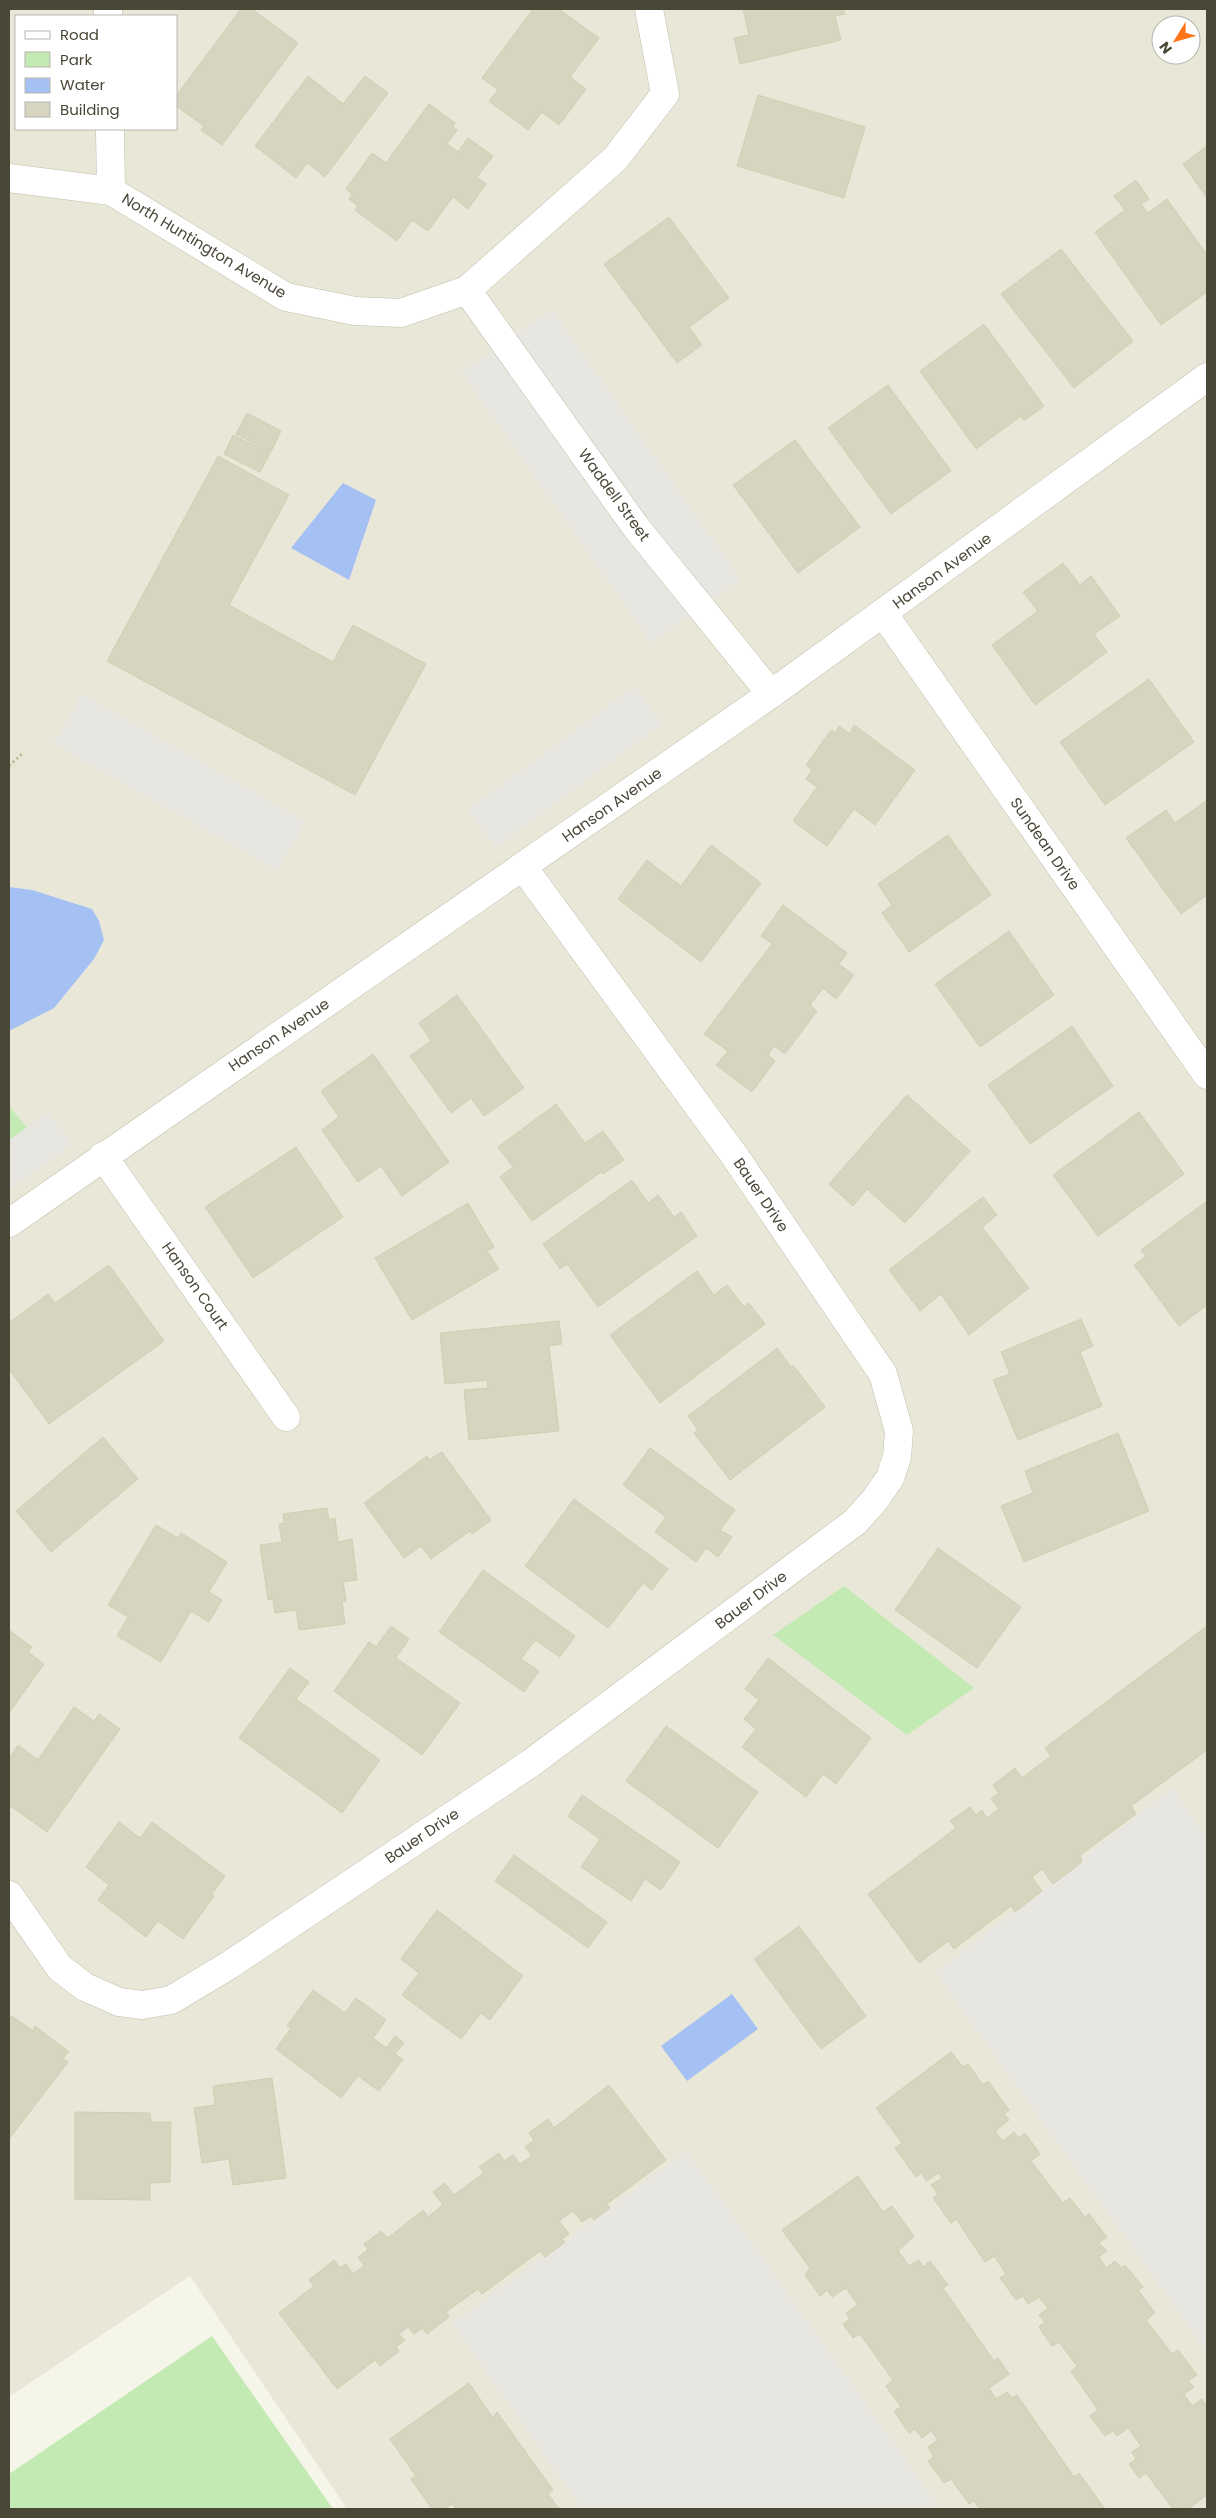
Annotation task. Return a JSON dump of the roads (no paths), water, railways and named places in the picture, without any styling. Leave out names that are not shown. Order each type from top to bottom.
[{"type":"lane","name":"North Huntington Avenue","points":[[9,178],[111,191],[286,297],[355,310],[400,313],[467,290],[615,159],[665,94],[649,9]]},
{"type":"lane","points":[[110,130],[111,191]]},
{"type":"lane","name":"Waddell Street","points":[[467,290],[636,526],[771,694]]},
{"type":"lane","name":"Hanson Avenue","points":[[9,1223],[771,694],[1207,377]]},
{"type":"lane","name":"Sundean Drive","points":[[883,613],[1207,1075]]},
{"type":"lane","name":"Bauer Drive","points":[[9,1896],[60,1968],[85,1987],[119,2002],[142,2005],[171,2000],[224,1970],[546,1753],[855,1522],[874,1501],[890,1478],[897,1457],[899,1430],[883,1374],[734,1155],[523,867]]},
{"type":"lane","name":"Hanson Court","points":[[103,1156],[286,1417]]},
{"type":"water","points":[[343,483],[376,500],[349,580],[291,548]]},
{"type":"water","points":[[9,887],[32,890],[92,909],[99,921],[104,940],[94,959],[54,1008],[9,1031]]},
{"type":"water","points":[[732,1994],[758,2029],[687,2081],[661,2046]]}]
